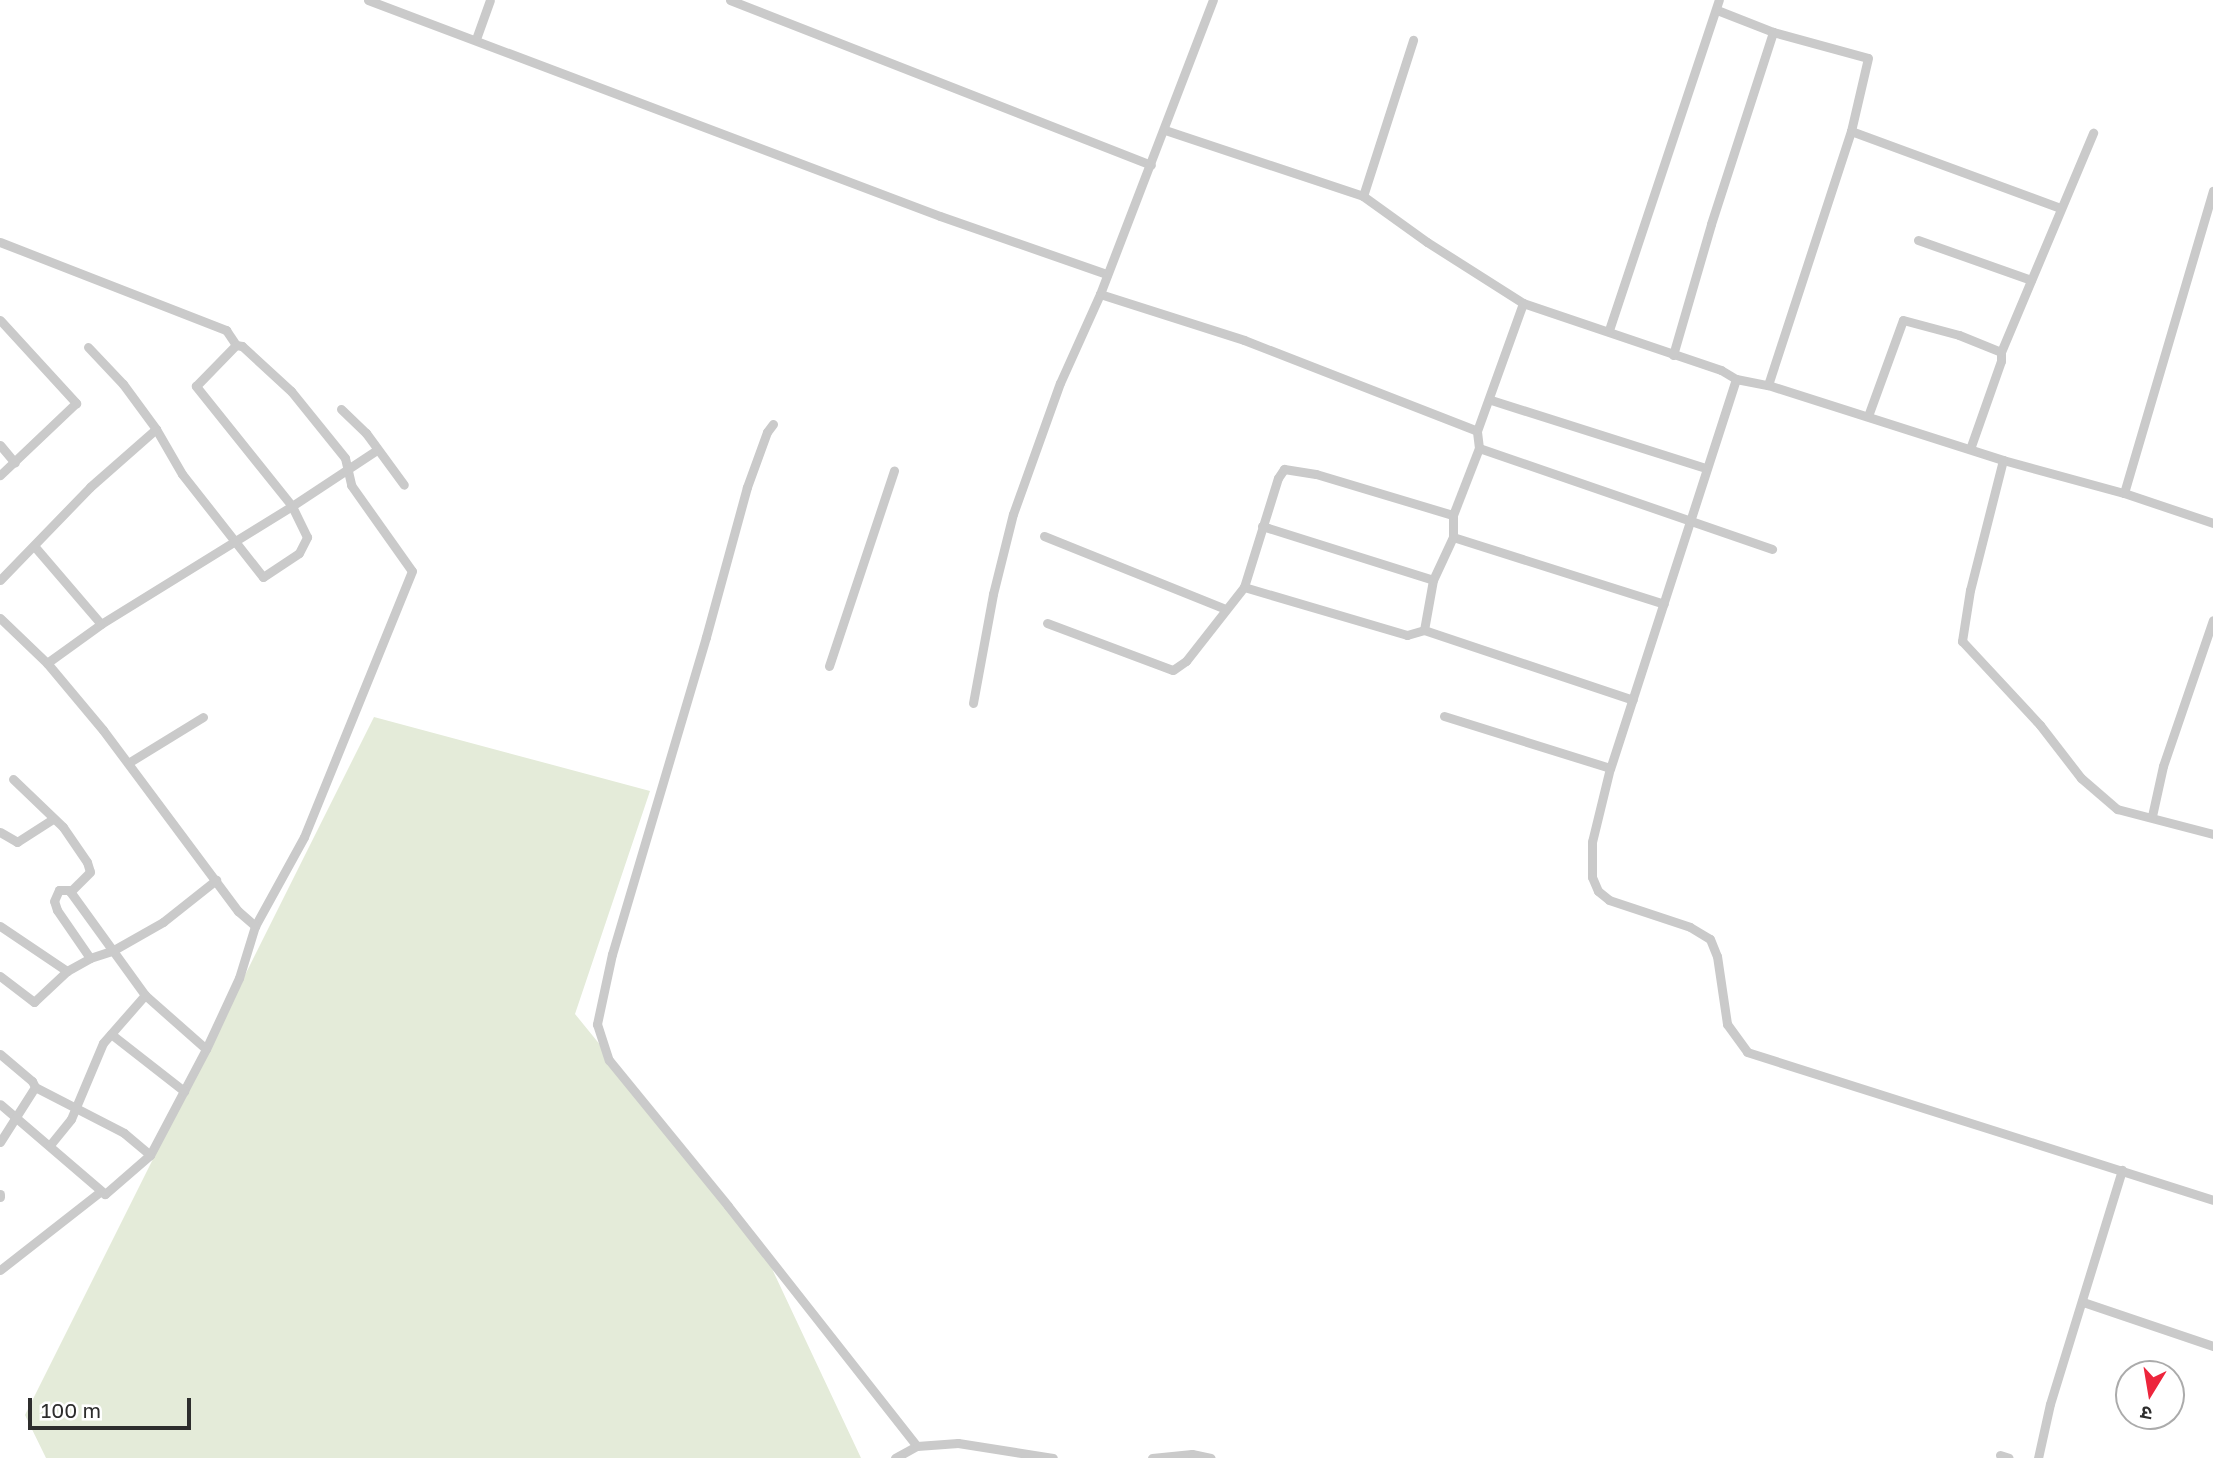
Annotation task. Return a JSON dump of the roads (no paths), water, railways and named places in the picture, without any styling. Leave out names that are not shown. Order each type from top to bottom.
[{"type":"street","points":[[368,0],[940,216],[1107,275]]},
{"type":"street","points":[[475,39],[490,0]]},
{"type":"street","points":[[730,0],[1151,165]]},
{"type":"street","points":[[972,703],[993,594],[1013,514],[1060,383],[1100,294],[1213,0]]},
{"type":"street","points":[[1609,330],[1710,19],[1718,5],[1773,32],[1868,58],[1851,131],[1768,385]]},
{"type":"street","points":[[1673,355],[1711,224],[1773,32]]},
{"type":"street","points":[[1363,196],[1413,40]]},
{"type":"street","points":[[1164,130],[1363,196],[1427,242],[1523,303],[1721,370],[1735,379],[1768,385],[2003,460],[2124,493],[2213,523]]},
{"type":"street","points":[[1851,131],[2060,208]]},
{"type":"street","points":[[1970,449],[2001,361],[2001,352],[2093,133]]},
{"type":"street","points":[[2124,493],[2213,191]]},
{"type":"street","points":[[1918,240],[2031,280]]},
{"type":"street","points":[[0,242],[226,330],[236,345],[242,346],[290,391],[345,458],[351,485],[412,571],[304,837],[255,926],[239,978],[206,1049],[150,1155],[105,1194],[0,1104]]},
{"type":"street","points":[[1100,294],[1244,340],[1477,431]]},
{"type":"street","points":[[1424,630],[1433,580],[1453,537],[1453,515],[1479,448],[1477,431],[1491,400],[1523,303]]},
{"type":"street","points":[[0,320],[76,403],[0,475]]},
{"type":"street","points":[[1868,416],[1903,320],[1959,335],[2001,352]]},
{"type":"street","points":[[88,346],[111,375],[123,384],[156,429],[182,474],[263,577],[299,553],[305,544],[305,528],[292,506],[196,386],[236,345]]},
{"type":"street","points":[[1735,379],[1610,768],[1592,842],[1592,877],[1598,891],[1609,900],[1690,927],[1710,939],[1717,956],[1727,1024],[1747,1052],[2213,1200]]},
{"type":"street","points":[[1491,400],[1705,468]]},
{"type":"street","points":[[341,409],[366,433],[404,485]]},
{"type":"street","points":[[773,424],[747,486],[706,637],[612,954],[597,1024],[608,1060],[729,1206],[917,1446]]},
{"type":"street","points":[[0,580],[35,547],[90,487],[156,429]]},
{"type":"street","points":[[0,445],[15,463]]},
{"type":"street","points":[[1479,448],[1772,549]]},
{"type":"street","points":[[47,663],[101,624],[349,471],[377,450]]},
{"type":"street","points":[[2003,460],[1970,590],[1962,641],[2040,725],[2081,778],[2117,810],[2152,816],[2213,834]]},
{"type":"street","points":[[1047,623],[1173,670],[1186,661],[1244,587],[1278,478],[1284,469],[1289,468],[1453,515]]},
{"type":"street","points":[[829,666],[894,471]]},
{"type":"street","points":[[1262,526],[1433,580]]},
{"type":"street","points":[[1044,536],[1226,610]]},
{"type":"street","points":[[1453,537],[1664,604]]},
{"type":"street","points":[[35,547],[101,624]]},
{"type":"street","points":[[1244,587],[1407,635],[1424,630],[1633,700]]},
{"type":"street","points":[[0,618],[47,663],[128,763],[238,911],[255,926]]},
{"type":"street","points":[[2152,816],[2163,766],[2213,620]]},
{"type":"street","points":[[128,763],[203,716]]},
{"type":"street","points":[[1444,716],[1610,768]]},
{"type":"street","points":[[13,779],[53,819],[87,862],[90,872],[71,892]]},
{"type":"street","points":[[0,832],[17,842],[53,819]]},
{"type":"street","points":[[0,976],[34,1002],[67,971],[90,958],[112,951],[163,922],[216,880]]},
{"type":"street","points":[[90,958],[54,901],[59,890],[71,892],[145,995],[206,1049]]},
{"type":"street","points":[[0,926],[67,971]]},
{"type":"street","points":[[50,1145],[71,1119],[103,1043],[145,995]]},
{"type":"street","points":[[111,1034],[184,1091]]},
{"type":"street","points":[[0,1055],[33,1081],[35,1087],[124,1132],[150,1155]]},
{"type":"street","points":[[0,1142],[35,1087]]},
{"type":"street","points":[[2038,1458],[2050,1404],[2122,1170]]},
{"type":"street","points":[[0,1270],[100,1192]]},
{"type":"street","points":[[2082,1302],[2213,1346]]},
{"type":"street","points":[[895,1458],[917,1446],[958,1443],[1053,1458]]},
{"type":"street","points":[[1152,1458],[1192,1454],[1211,1458]]}]
